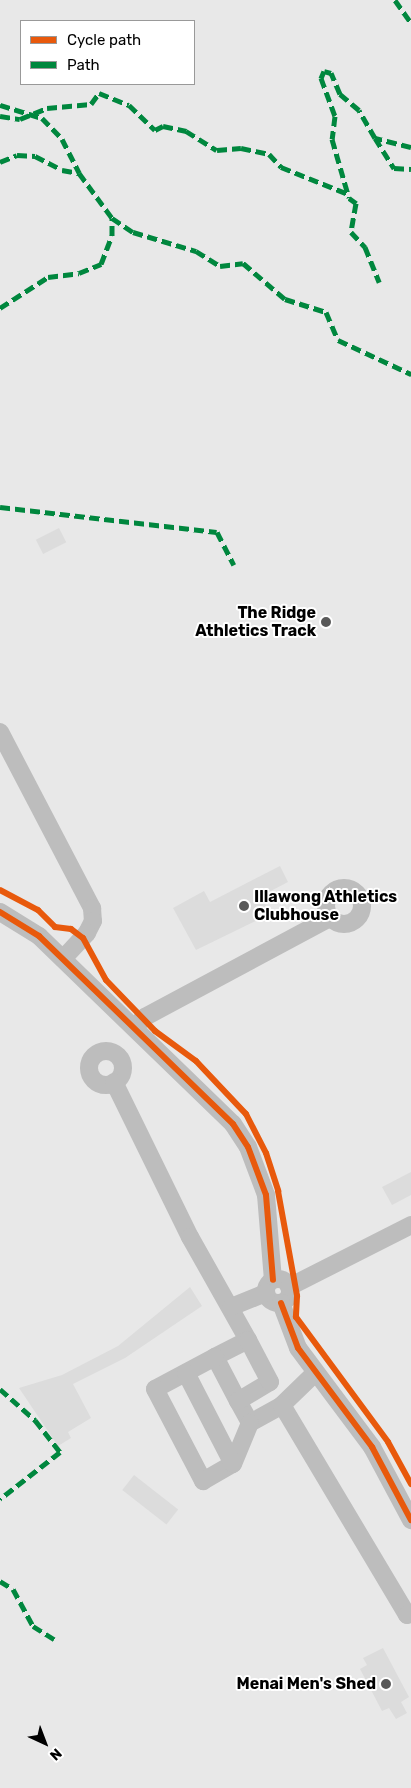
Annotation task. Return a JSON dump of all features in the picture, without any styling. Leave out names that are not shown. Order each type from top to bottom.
[{"type":"street","points":[[0,732],[92,908],[93,921],[87,933],[63,959]]},
{"type":"street","points":[[0,912],[17,920],[63,959],[135,1026],[212,1100],[248,1147],[266,1195],[271,1301],[411,1225]]},
{"type":"street","points":[[135,1026],[144,1017],[330,918]]},
{"type":"street","points":[[114,1082],[190,1237],[231,1308],[270,1382],[238,1401]]},
{"type":"street","points":[[231,1308],[269,1287]]},
{"type":"street","points":[[285,1295],[298,1348],[372,1447],[411,1520]]},
{"type":"street","points":[[248,1340],[155,1389],[203,1481],[233,1464],[250,1423],[282,1405],[316,1373]]},
{"type":"street","points":[[215,1357],[250,1423]]},
{"type":"street","points":[[186,1373],[233,1464]]},
{"type":"street","points":[[282,1405],[407,1615],[411,1614]]},
{"type":"shaded area","points":[[0,0],[411,0],[411,1788],[0,1788]]},
{"type":"building","points":[[59,528],[66,542],[43,554],[36,540]]},
{"type":"building","points":[[280,866],[288,882],[261,896],[270,914],[196,950],[173,908],[204,891],[210,902]]},
{"type":"building","points":[[411,1172],[411,1195],[392,1205],[382,1187]]},
{"type":"building","points":[[190,1287],[202,1306],[125,1358],[73,1384],[91,1418],[68,1432],[71,1438],[58,1446],[19,1388],[62,1375],[118,1346]]},
{"type":"building","points":[[134,1475],[178,1509],[166,1524],[122,1490]]},
{"type":"building","points":[[383,1648],[409,1697],[401,1702],[407,1713],[396,1719],[389,1708],[382,1711],[360,1669],[367,1665],[363,1658]]},
{"type":"marked path","points":[[395,0],[411,23]]},
{"type":"marked path","points":[[375,138],[359,110],[340,94],[331,73],[324,71],[321,78],[335,116],[332,139],[349,198],[356,203],[351,232],[365,247],[379,282]]},
{"type":"marked path","points":[[0,116],[20,119],[47,108],[91,104],[99,93],[129,105],[155,130],[163,126],[186,131],[217,150],[241,148],[269,154],[281,167],[348,194]]},
{"type":"marked path","points":[[0,105],[42,118],[62,139],[79,173],[112,218],[133,232],[196,251],[220,266],[243,263],[285,299],[326,312],[338,340],[411,374]]},
{"type":"marked path","points":[[411,147],[375,138],[394,168],[411,169]]},
{"type":"marked path","points":[[0,162],[17,155],[35,156],[62,170],[79,173]]},
{"type":"marked path","points":[[0,308],[48,277],[79,273],[101,264],[112,236],[112,218]]},
{"type":"marked path","points":[[0,507],[217,532],[234,565]]},
{"type":"marked path","points":[[0,1389],[35,1420],[60,1452],[0,1499]]},
{"type":"marked path","points":[[0,1581],[13,1589],[33,1626],[54,1639]]},
{"type":"cycle path","points":[[0,890],[38,910],[55,927],[71,929],[83,938],[106,980],[155,1031],[196,1061],[246,1114],[266,1153],[278,1191],[297,1296],[296,1317],[388,1442],[411,1484]]},
{"type":"cycle path","points":[[0,912],[39,936],[233,1124],[248,1147],[266,1195],[273,1280]]},
{"type":"cycle path","points":[[281,1303],[298,1348],[372,1447],[411,1520]]},
{"type":"place","name":"The Ridge Athletics Track","points":[[326,622]]},
{"type":"place","name":"Illawong Athletics Clubhouse","points":[[244,906]]},
{"type":"place","name":"Menai Men's Shed","points":[[386,1684]]}]
